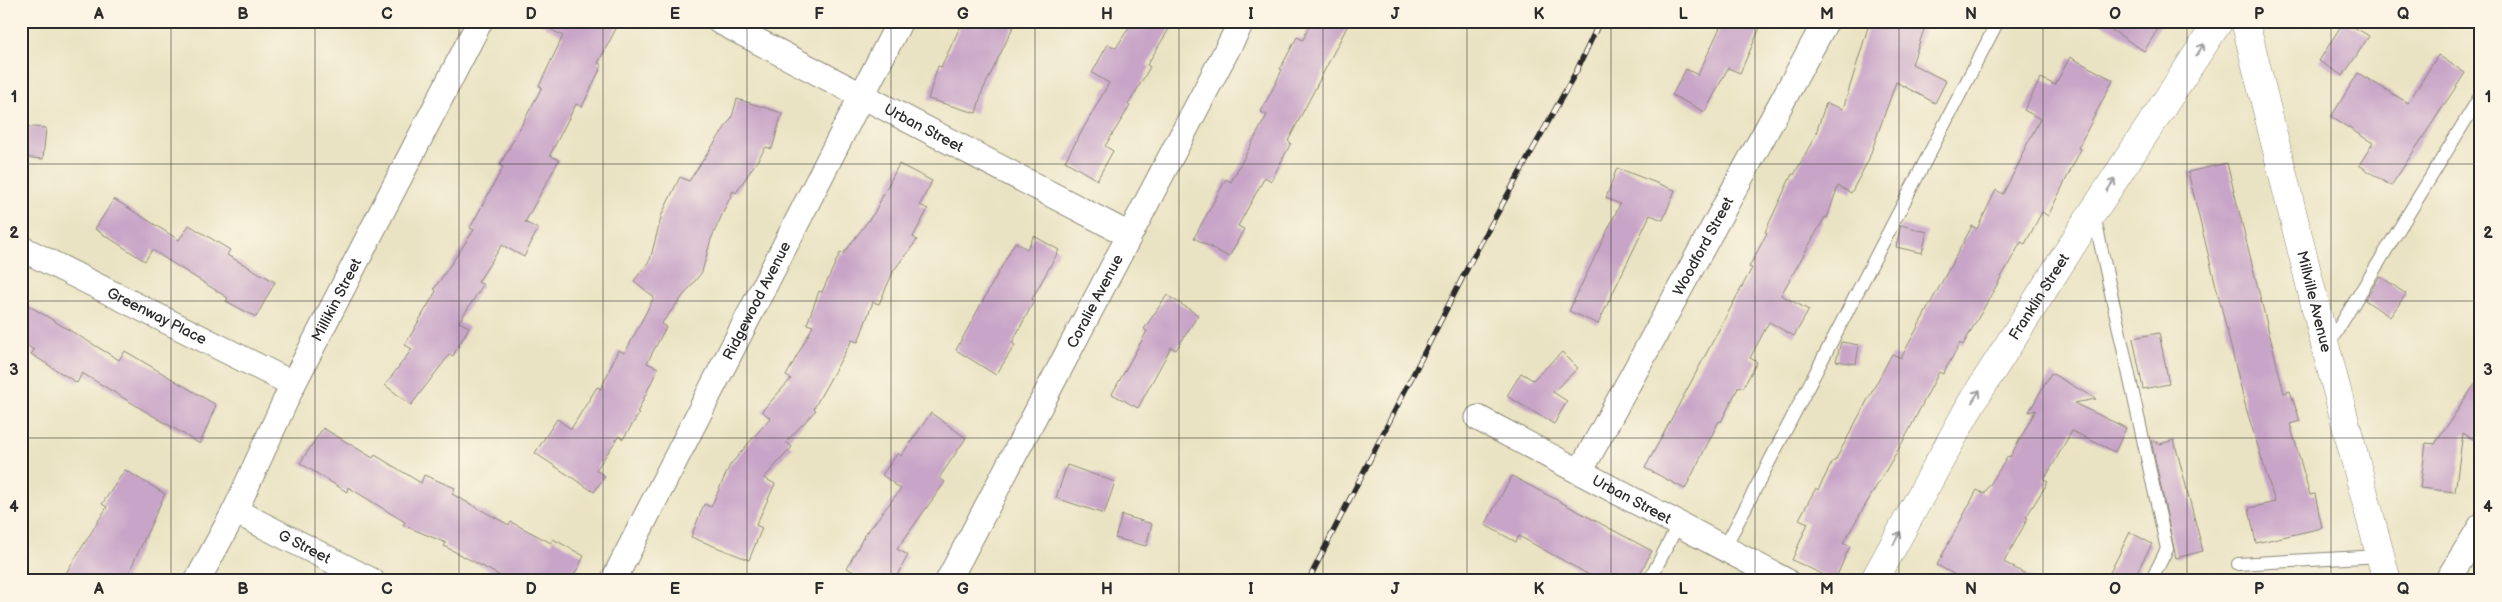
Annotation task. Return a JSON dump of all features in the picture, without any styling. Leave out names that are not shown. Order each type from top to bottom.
[{"type":"street","name":"Millikin Street","points":[[197,581],[235,511],[293,384],[480,21]]},
{"type":"street","name":"Urban Street","points":[[719,21],[1129,235]]},
{"type":"street","name":"Ridgewood Avenue","points":[[613,581],[900,21]]},
{"type":"street","name":"Coralie Avenue","points":[[948,581],[1242,21]]},
{"type":"street","name":"Woodford Street","points":[[1581,470],[1826,21]]},
{"type":"street","name":"Franklin Street","points":[[1874,581],[1972,402],[2093,212],[2219,21]]},
{"type":"street","name":"Millville Avenue","points":[[2245,21],[2326,349],[2384,569]]},
{"type":"street","name":"Greenway Place","points":[[21,248],[293,384]]},
{"type":"street","name":"Urban Street","points":[[1478,418],[1581,470],[1678,526],[1786,581]]},
{"type":"street","name":"G Street","points":[[235,511],[372,581]]},
{"type":"street","points":[[2447,581],[2481,526]]},
{"type":"lane","points":[[1724,549],[1998,21]]},
{"type":"lane","points":[[2326,349],[2481,95]]},
{"type":"lane","points":[[2093,212],[2167,549],[2152,581]]},
{"type":"lane","points":[[1648,581],[1678,526]]},
{"type":"lane","points":[[2238,564],[2384,569]]},
{"type":"building","points":[[535,21],[620,21],[598,63],[602,65],[582,107],[576,104],[550,155],[559,160],[525,222],[538,229],[524,257],[502,245],[478,282],[483,285],[459,322],[469,327],[453,356],[450,354],[411,405],[385,385],[412,349],[405,345],[436,291],[434,289],[474,230],[470,228],[503,167],[500,165],[542,87],[539,86],[563,36]]},
{"type":"building","points":[[963,21],[1016,21],[982,92],[976,113],[928,99],[938,66],[941,67]]},
{"type":"building","points":[[1133,21],[1174,21],[1147,65],[1150,67],[1128,105],[1130,106],[1105,146],[1113,151],[1097,180],[1065,161],[1109,83],[1092,73],[1108,44],[1116,48]]},
{"type":"building","points":[[1311,21],[1350,21],[1288,141],[1291,143],[1271,181],[1265,177],[1238,226],[1244,229],[1229,257],[1194,238],[1226,179],[1231,182],[1267,115],[1261,112],[1282,70],[1280,69],[1297,37],[1303,40]]},
{"type":"building","points":[[1723,21],[1763,21],[1740,73],[1728,68],[1705,112],[1672,95],[1686,69],[1698,75]]},
{"type":"building","points":[[1870,21],[1927,21],[1912,64],[1946,81],[1935,103],[1896,82],[1868,161],[1851,193],[1838,186],[1827,218],[1825,217],[1781,295],[1809,310],[1794,336],[1769,322],[1750,358],[1757,362],[1743,388],[1739,386],[1721,422],[1719,421],[1685,489],[1645,468],[1752,268],[1749,267],[1767,233],[1765,232],[1792,174],[1794,175],[1815,136],[1826,103],[1843,109]]},
{"type":"building","points":[[2098,21],[2163,21],[2144,51]]},
{"type":"building","points":[[2344,21],[2369,36],[2343,76],[2319,61]]},
{"type":"building","points":[[2438,55],[2465,73],[2391,186],[2359,165],[2373,143],[2331,117],[2358,73],[2408,103]]},
{"type":"building","points":[[2070,57],[2113,80],[2078,148],[2081,149],[2048,216],[2042,212],[2025,244],[2021,242],[1963,345],[1960,343],[1943,374],[1939,372],[1905,438],[1843,543],[1850,546],[1835,580],[1792,560],[1808,523],[1799,519],[1816,488],[1818,490],[1833,461],[1835,461],[1892,354],[1901,358],[1972,226],[1977,229],[1996,190],[2003,194],[2040,119],[2024,110],[2041,78],[2055,85]]},
{"type":"building","points":[[737,99],[782,113],[772,149],[766,147],[736,193],[733,191],[711,239],[702,272],[661,324],[666,327],[647,363],[658,368],[637,413],[639,414],[623,439],[619,436],[596,470],[605,476],[594,492],[535,453],[557,419],[571,429],[597,387],[601,389],[618,350],[625,353],[654,297],[634,281],[650,260],[662,214],[680,177],[689,181],[732,117]]},
{"type":"building","points":[[21,126],[46,128],[43,159],[21,157]]},
{"type":"building","points":[[2227,163],[2284,393],[2290,391],[2300,421],[2290,424],[2310,495],[2315,494],[2322,528],[2256,543],[2249,508],[2275,502],[2246,408],[2188,172]]},
{"type":"building","points":[[899,164],[932,181],[920,205],[928,209],[913,237],[917,240],[894,270],[879,304],[873,302],[858,342],[852,340],[814,408],[816,410],[786,442],[792,447],[764,478],[775,484],[756,525],[762,528],[749,560],[691,537],[704,504],[711,507],[730,465],[770,418],[762,411],[791,379],[786,376],[813,326],[807,324],[819,291],[822,292],[840,253],[843,254],[874,213]]},
{"type":"building","points":[[1617,168],[1675,190],[1663,220],[1650,215],[1598,324],[1569,311],[1620,204],[1606,198]]},
{"type":"building","points":[[114,199],[179,240],[189,225],[230,250],[227,255],[275,282],[256,317],[226,301],[228,298],[152,250],[145,261],[95,229]]},
{"type":"building","points":[[1901,225],[1927,232],[1922,253],[1896,247]]},
{"type":"building","points":[[1034,236],[1059,250],[1032,299],[1034,301],[1012,343],[1015,345],[996,375],[956,350],[1015,242],[1027,249]]},
{"type":"building","points":[[2380,276],[2406,294],[2390,317],[2365,300]]},
{"type":"building","points":[[1167,295],[1198,315],[1176,350],[1171,347],[1138,408],[1112,394],[1147,331],[1144,329]]},
{"type":"building","points":[[21,301],[119,360],[125,351],[216,405],[200,444],[82,373],[77,383],[31,354],[34,350],[21,342]]},
{"type":"building","points":[[2159,333],[2169,384],[2143,389],[2133,338]]},
{"type":"building","points":[[1841,342],[1859,345],[1856,364],[1836,361]]},
{"type":"building","points":[[1562,352],[1578,368],[1553,392],[1567,401],[1554,424],[1507,396],[1521,373],[1533,380]]},
{"type":"building","points":[[2051,373],[2096,399],[2074,403],[2126,428],[2115,452],[2072,431],[2044,480],[2048,482],[2026,517],[2028,518],[2004,562],[2038,581],[1966,581],[1937,565],[1977,490],[1984,494],[2008,456],[2010,457],[2036,410],[2029,412]]},
{"type":"building","points":[[2481,375],[2481,444],[2463,433],[2455,492],[2420,488],[2426,443],[2435,444]]},
{"type":"building","points":[[931,413],[966,438],[939,478],[945,482],[897,549],[908,555],[894,581],[869,581],[847,568],[864,536],[901,489],[882,475],[898,453],[901,456]]},
{"type":"building","points":[[323,428],[373,458],[375,455],[421,483],[424,475],[455,488],[452,494],[509,525],[511,522],[551,543],[553,539],[584,556],[571,581],[510,581],[444,546],[446,543],[403,525],[405,522],[348,487],[347,492],[300,463]]},
{"type":"building","points":[[2151,440],[2160,444],[2174,440],[2203,551],[2176,558]]},
{"type":"building","points":[[1067,465],[1115,482],[1104,514],[1056,498]]},
{"type":"building","points":[[125,470],[165,494],[125,581],[61,581],[107,507],[102,504]]},
{"type":"building","points":[[1512,476],[1652,551],[1636,581],[1600,581],[1519,536],[1516,542],[1485,525]]},
{"type":"building","points":[[1122,515],[1152,524],[1146,546],[1115,538]]},
{"type":"building","points":[[2130,532],[2152,544],[2132,581],[2106,581]]},
{"type":"railway","points":[[1308,581],[1472,259],[1577,70],[1600,21]]}]
